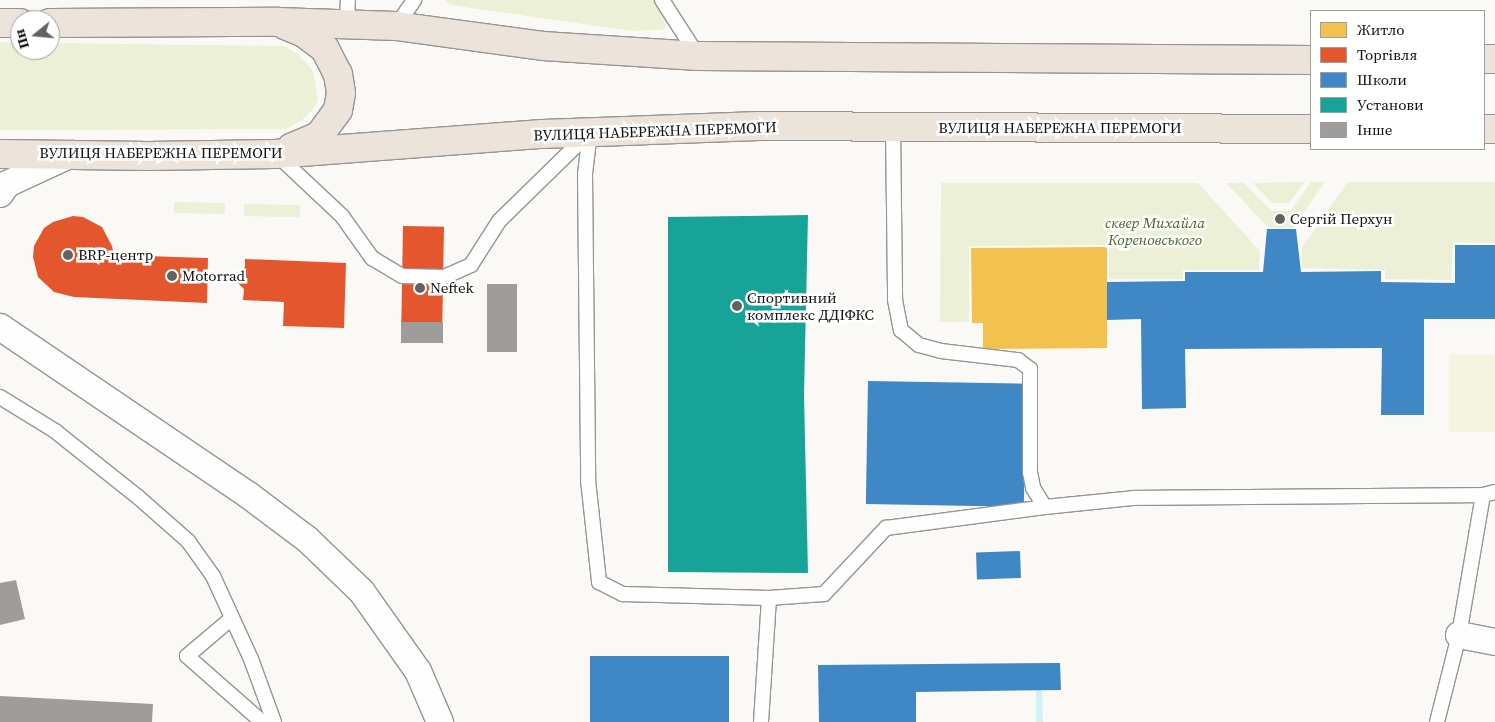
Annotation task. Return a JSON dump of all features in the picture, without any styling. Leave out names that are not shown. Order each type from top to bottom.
[{"type":"main road","points":[[60,23],[278,22],[348,12],[396,26],[542,46],[698,56],[1310,60]]},
{"type":"main road","points":[[275,154],[319,136],[338,110],[341,93],[338,74],[325,49],[304,33],[278,22]]},
{"type":"main road","name":"ВУЛИЦЯ НАБЕРЕЖНА ПЕРЕМОГИ","points":[[0,154],[149,156],[275,154],[590,132],[759,126],[1310,129]]},
{"type":"street","points":[[0,194],[7,184],[72,154]]},
{"type":"street","points":[[0,327],[247,494],[307,539],[362,592],[418,671],[440,722]]},
{"type":"street","points":[[1459,635],[1495,642]]},
{"type":"lane","points":[[396,26],[414,0]]},
{"type":"lane","points":[[662,0],[698,56]]},
{"type":"lane","points":[[893,128],[895,300],[901,330],[919,345],[941,350],[1018,360],[1030,369],[1030,472],[1033,488],[1046,507]]},
{"type":"lane","points":[[275,154],[342,216],[372,258],[402,276],[444,277],[471,265],[499,221],[590,132]]},
{"type":"lane","points":[[590,132],[585,174],[588,480],[599,582],[623,594],[769,598],[824,594],[886,528],[1046,507],[1133,498],[1489,494],[1459,635],[1437,722]]},
{"type":"lane","points":[[0,398],[54,431],[138,497],[188,541],[213,576],[251,658],[274,722]]},
{"type":"lane","points":[[761,722],[769,598]]},
{"type":"lane","points":[[232,618],[187,656],[262,722]]},
{"type":"green space","points":[[445,0],[652,0],[667,23],[664,29],[660,30],[632,31],[451,5]]},
{"type":"green space","points":[[0,42],[10,42],[10,60],[60,60],[60,43],[284,46],[298,54],[313,71],[318,100],[312,110],[302,120],[286,129],[0,130]]},
{"type":"green space","points":[[1304,182],[1289,203],[1272,203],[1253,183]]},
{"type":"green space","points":[[1311,182],[1325,182],[1293,228],[1269,228],[1226,183],[1244,183],[1272,211],[1290,211]]},
{"type":"green space","points":[[1348,182],[1495,182],[1495,243],[1453,242],[1451,280],[1385,279],[1385,270],[1302,268],[1302,247]]},
{"type":"green space","name":"сквер Михайла Кореновського","points":[[941,183],[1198,183],[1260,251],[1259,270],[1183,270],[1183,279],[1109,279],[1109,245],[969,246],[969,322],[940,322]]},
{"type":"green space","points":[[174,202],[225,203],[225,214],[174,213]]},
{"type":"green space","points":[[244,204],[300,205],[300,217],[244,216]]},
{"type":"green space","points":[[1449,354],[1495,354],[1495,432],[1449,432]]},
{"type":"water","points":[[1042,690],[1043,722],[1036,722],[1036,691]]},
{"type":"building: Житло","points":[[1107,247],[1107,348],[983,349],[983,323],[972,323],[971,248]]},
{"type":"building: Торгівля","points":[[73,216],[83,217],[102,227],[112,246],[114,255],[208,258],[207,303],[74,297],[54,292],[38,277],[33,257],[34,246],[44,228],[53,222]]},
{"type":"building: Торгівля","points":[[403,226],[444,227],[442,323],[401,322]]},
{"type":"building: Торгівля","points":[[245,259],[346,263],[344,328],[283,326],[284,302],[243,300],[244,289],[233,278],[245,267]]},
{"type":"building: Школи","points":[[1267,229],[1296,229],[1301,272],[1381,271],[1381,282],[1455,283],[1455,245],[1495,245],[1495,319],[1424,319],[1424,415],[1381,415],[1382,348],[1185,349],[1186,408],[1142,409],[1141,319],[1107,320],[1107,282],[1185,281],[1185,272],[1263,272]]},
{"type":"building: Школи","points":[[868,381],[1026,384],[1024,507],[866,504]]},
{"type":"building: Школи","points":[[1020,551],[1021,578],[977,580],[976,553]]},
{"type":"building: Школи","points":[[590,656],[729,656],[729,722],[590,722]]},
{"type":"building: Школи","points":[[1060,663],[1061,690],[916,692],[916,722],[819,722],[818,665]]},
{"type":"building: Установи","name":"Спортивний комплекс ДДІФКС","points":[[808,215],[804,395],[808,573],[668,572],[668,217]]},
{"type":"building: Інше","points":[[487,284],[517,284],[517,352],[487,352]]},
{"type":"building: Інше","points":[[401,322],[443,322],[443,343],[401,343]]},
{"type":"building: Інше","points":[[16,580],[25,619],[0,625],[0,583]]},
{"type":"building: Інше","points":[[0,696],[153,704],[152,722],[0,722]]},
{"type":"place","name":"Сергій Перхун","points":[[1280,219]]},
{"type":"place","name":"BRP-центр","points":[[68,255]]},
{"type":"place","name":"Motorrad","points":[[172,276]]},
{"type":"place","name":"Neftek","points":[[420,288]]},
{"type":"place","name":"Спортивний комплекс ДДІФКС","points":[[737,306]]}]
